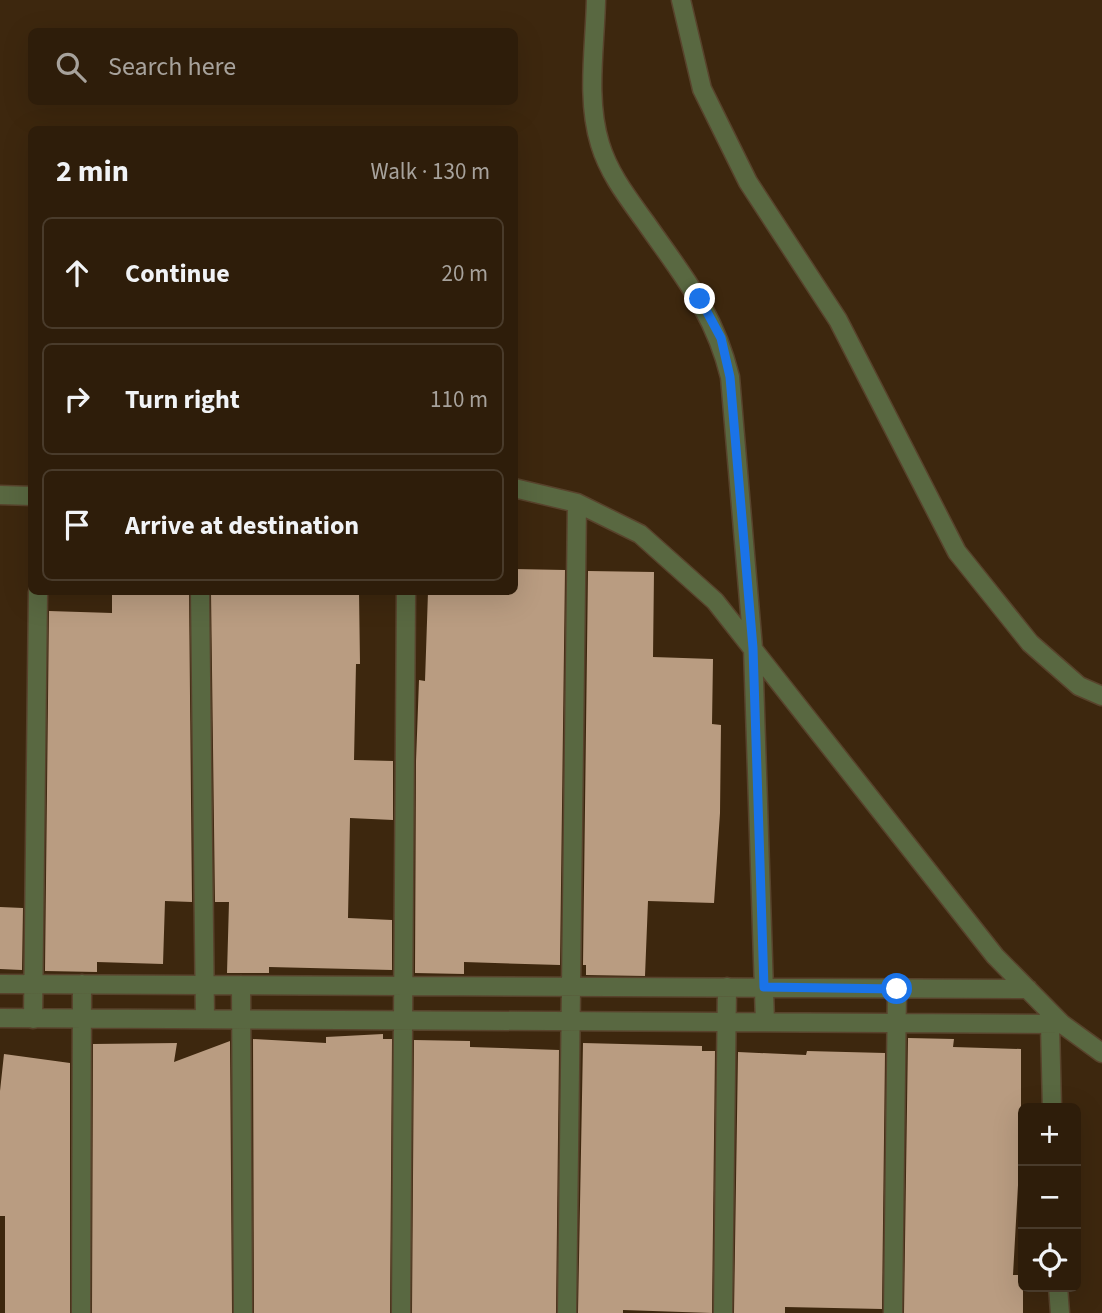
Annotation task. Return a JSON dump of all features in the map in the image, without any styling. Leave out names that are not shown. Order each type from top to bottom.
[{"type":"street","points":[[596,0],[593,117],[600,146],[614,179],[700,299],[721,338],[730,377],[753,648],[765,1022]]},
{"type":"street","points":[[681,0],[702,89],[748,182],[838,320],[957,552],[1030,643],[1079,686],[1102,696]]},
{"type":"street","points":[[518,489],[577,503],[640,534],[715,601],[977,934],[1056,1024],[1102,1053]]},
{"type":"street","points":[[0,495],[28,496]]},
{"type":"street","points":[[567,1313],[577,503]]},
{"type":"street","points":[[33,1019],[38,595]]},
{"type":"street","points":[[200,595],[205,1019]]},
{"type":"street","points":[[401,1313],[406,595]]},
{"type":"street","points":[[0,984],[1028,989]]},
{"type":"street","points":[[80,1313],[82,984]]},
{"type":"street","points":[[241,985],[243,1313]]},
{"type":"street","points":[[723,1313],[727,987]]},
{"type":"street","points":[[893,1313],[897,989]]},
{"type":"street","points":[[0,1018],[1056,1024]]},
{"type":"street","points":[[1052,1103],[1056,1024]]},
{"type":"street","points":[[1058,1292],[1060,1313]]},
{"type":"building","points":[[518,569],[565,570],[560,965],[464,962],[464,974],[415,973],[416,761],[419,680],[425,681],[428,595],[518,595]]},
{"type":"building","points":[[588,571],[654,572],[653,657],[713,659],[712,724],[721,725],[720,813],[714,903],[648,901],[645,976],[586,975],[586,965],[583,965]]},
{"type":"building","points":[[112,595],[189,595],[192,902],[165,901],[163,964],[97,962],[97,972],[45,971],[49,611],[112,613]]},
{"type":"building","points":[[211,595],[359,595],[360,664],[356,664],[354,760],[393,761],[393,820],[350,818],[348,918],[392,920],[392,970],[269,967],[269,973],[227,973],[229,902],[215,902]]},
{"type":"building","points":[[0,907],[23,908],[22,970],[0,969]]},
{"type":"building","points":[[383,1034],[383,1039],[392,1039],[390,1313],[254,1313],[253,1039],[326,1043],[326,1037]]},
{"type":"building","points":[[908,1038],[954,1039],[953,1047],[1021,1049],[1013,1275],[1018,1275],[1018,1292],[1023,1292],[1023,1313],[904,1313]]},
{"type":"building","points":[[414,1040],[470,1041],[470,1047],[559,1050],[556,1313],[412,1313]]},
{"type":"building","points":[[230,1041],[232,1313],[92,1313],[93,1044],[177,1043],[174,1062]]},
{"type":"building","points":[[583,1043],[702,1046],[702,1051],[715,1051],[712,1313],[623,1310],[623,1313],[578,1313]]},
{"type":"building","points":[[807,1051],[885,1053],[882,1309],[785,1307],[785,1313],[734,1313],[738,1052],[806,1055]]},
{"type":"building","points":[[4,1054],[70,1063],[70,1313],[5,1313],[5,1216],[0,1216],[0,1091]]},
{"type":"route","points":[[700,299],[721,338],[730,377],[753,648],[764,987],[897,989]]}]
